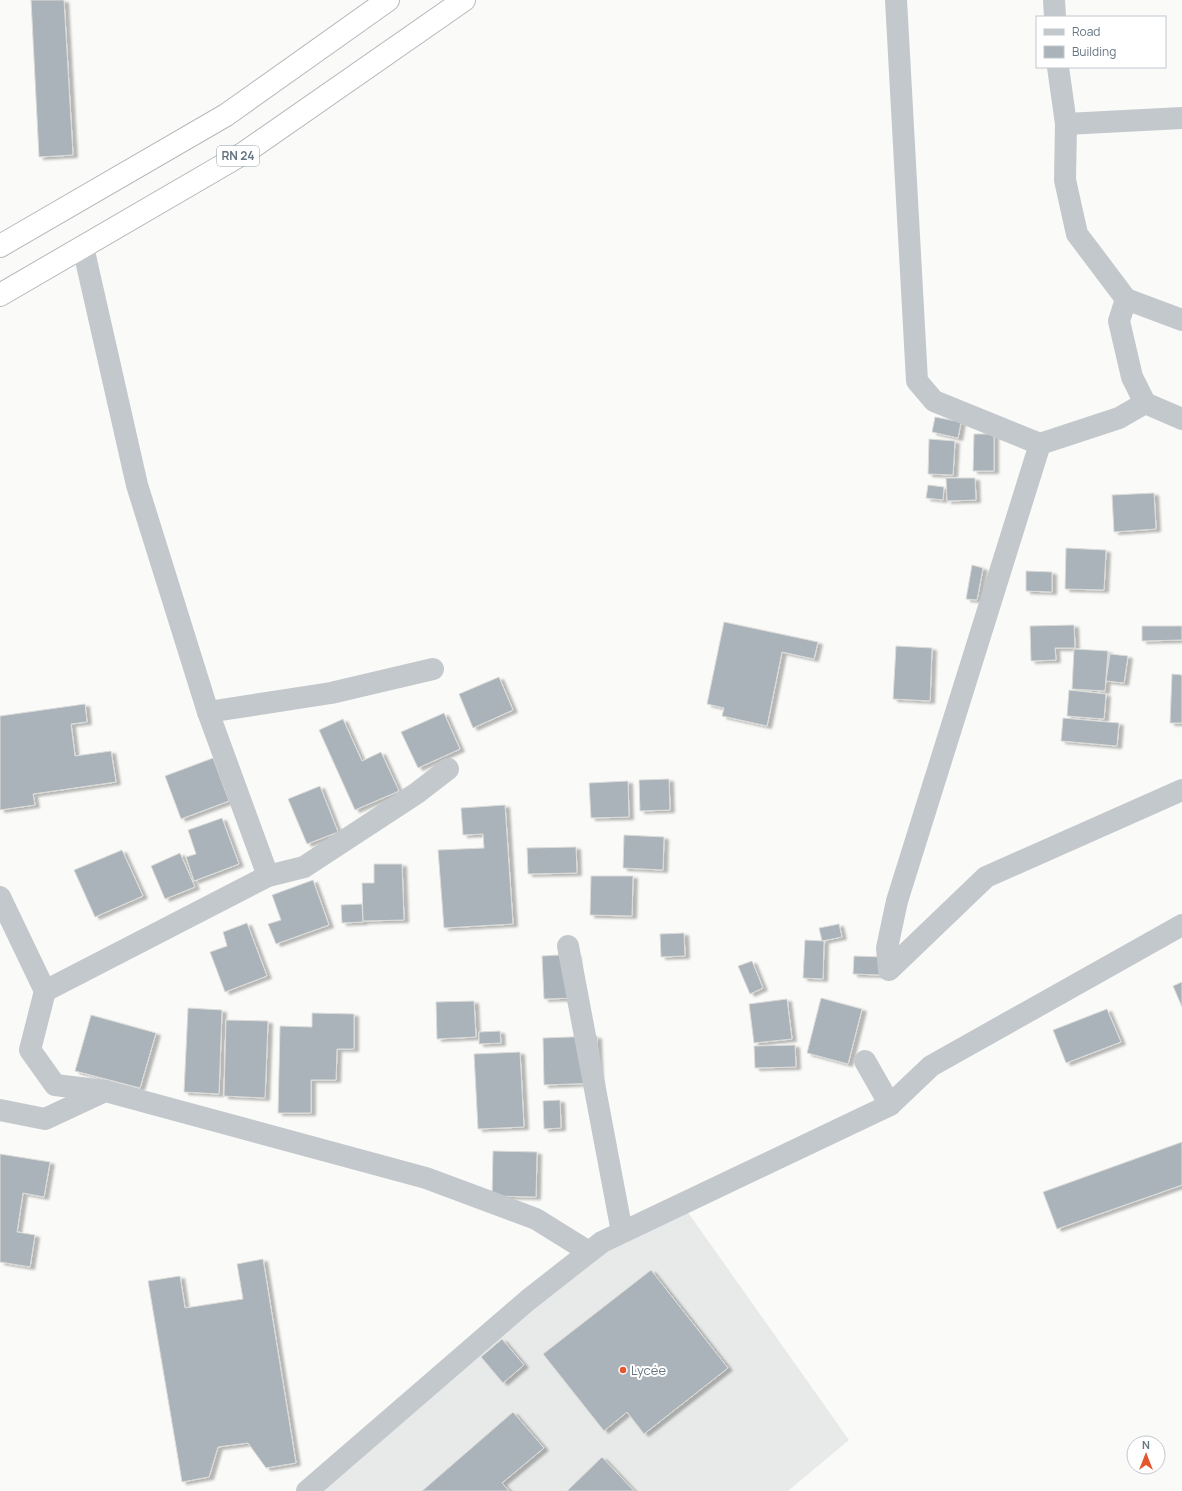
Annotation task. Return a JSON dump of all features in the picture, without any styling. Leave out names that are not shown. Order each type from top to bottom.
[{"type":"highway","points":[[0,246],[226,115],[388,0]]},
{"type":"highway","name":"RN 24","points":[[0,295],[244,153],[464,0]]},
{"type":"street","points":[[896,0],[917,381],[934,401],[1040,444],[1118,418],[1145,403]]},
{"type":"street","points":[[1054,0],[1055,16]]},
{"type":"street","points":[[1058,68],[1066,124],[1065,180],[1078,234],[1126,299],[1182,320]]},
{"type":"street","points":[[1066,124],[1182,118]]},
{"type":"street","points":[[83,246],[137,485],[208,712],[268,876]]},
{"type":"street","points":[[1126,299],[1118,321],[1132,377],[1145,403],[1182,419]]},
{"type":"street","points":[[1040,444],[897,901],[887,948],[889,970],[986,877],[1182,790]]},
{"type":"street","points":[[208,712],[331,693],[433,669]]},
{"type":"street","points":[[46,991],[268,876],[304,867],[417,793],[448,769]]},
{"type":"street","points":[[0,897],[46,991],[30,1050],[55,1085],[105,1091],[426,1178],[536,1219],[589,1252]]},
{"type":"street","points":[[307,1491],[528,1300],[602,1242],[890,1105],[931,1066],[1182,925]]},
{"type":"street","points":[[568,946],[622,1232]]},
{"type":"street","points":[[865,1061],[890,1105]]},
{"type":"street","points":[[45,1119],[55,1085]]},
{"type":"street","points":[[0,1110],[45,1119],[105,1091]]},
{"type":"shaded area","name":"Lycée","points":[[682,1204],[849,1440],[788,1491],[307,1491],[528,1300]]},
{"type":"building","points":[[31,0],[64,0],[73,155],[39,157]]},
{"type":"building","points":[[935,417],[961,422],[958,438],[932,432]]},
{"type":"building","points":[[974,434],[994,434],[994,471],[973,471]]},
{"type":"building","points":[[929,439],[955,441],[953,475],[928,474]]},
{"type":"building","points":[[946,478],[975,478],[976,500],[947,501]]},
{"type":"building","points":[[928,485],[944,487],[943,500],[926,498]]},
{"type":"building","points":[[1154,493],[1156,529],[1114,532],[1112,495]]},
{"type":"building","points":[[1066,548],[1106,550],[1104,590],[1065,589]]},
{"type":"building","points":[[972,565],[983,568],[977,600],[966,599]]},
{"type":"building","points":[[1026,571],[1052,572],[1052,592],[1026,591]]},
{"type":"building","points":[[724,622],[818,642],[814,659],[782,652],[767,726],[722,716],[724,708],[707,704]]},
{"type":"building","points":[[1074,625],[1075,648],[1055,648],[1056,660],[1031,661],[1030,626]]},
{"type":"building","points":[[1142,626],[1182,626],[1182,640],[1142,641]]},
{"type":"building","points":[[896,646],[932,648],[930,701],[893,699]]},
{"type":"building","points":[[1074,649],[1108,651],[1105,691],[1072,689]]},
{"type":"building","points":[[1110,654],[1128,656],[1124,683],[1106,681]]},
{"type":"building","points":[[1172,674],[1182,675],[1182,723],[1170,723]]},
{"type":"building","points":[[499,677],[513,710],[473,728],[459,694]]},
{"type":"building","points":[[1069,690],[1106,694],[1104,719],[1067,716]]},
{"type":"building","points":[[85,704],[87,722],[71,724],[75,756],[111,751],[116,782],[33,794],[35,805],[0,810],[0,716]]},
{"type":"building","points":[[444,713],[460,749],[418,768],[401,732]]},
{"type":"building","points":[[1063,718],[1119,723],[1117,746],[1061,741]]},
{"type":"building","points":[[343,719],[362,761],[381,752],[399,791],[355,810],[319,730]]},
{"type":"building","points":[[213,758],[229,801],[181,819],[165,776]]},
{"type":"building","points":[[669,779],[670,810],[640,811],[639,780]]},
{"type":"building","points":[[628,781],[629,817],[591,818],[589,783]]},
{"type":"building","points":[[320,786],[338,832],[307,844],[288,799]]},
{"type":"building","points":[[505,805],[513,924],[444,928],[438,850],[484,848],[483,834],[463,835],[461,808]]},
{"type":"building","points":[[222,818],[239,864],[194,881],[186,857],[196,854],[188,830]]},
{"type":"building","points":[[624,835],[664,837],[663,870],[623,868]]},
{"type":"building","points":[[576,847],[577,873],[528,874],[527,848]]},
{"type":"building","points":[[122,850],[143,896],[95,917],[74,870]]},
{"type":"building","points":[[180,853],[195,887],[165,899],[151,866]]},
{"type":"building","points":[[374,864],[402,864],[404,920],[363,921],[362,883],[374,883]]},
{"type":"building","points":[[591,876],[633,876],[632,916],[590,915]]},
{"type":"building","points":[[313,880],[329,925],[276,944],[268,924],[281,920],[272,895]]},
{"type":"building","points":[[362,904],[363,922],[342,923],[341,905]]},
{"type":"building","points":[[247,923],[267,976],[225,992],[210,952],[227,946],[223,932]]},
{"type":"building","points":[[839,924],[842,937],[822,941],[819,928]]},
{"type":"building","points":[[684,933],[685,956],[661,957],[660,934]]},
{"type":"building","points":[[805,940],[824,941],[823,979],[803,978]]},
{"type":"building","points":[[576,954],[577,998],[544,999],[542,956]]},
{"type":"building","points":[[854,956],[882,957],[881,975],[853,974]]},
{"type":"building","points":[[752,961],[763,988],[750,994],[738,966]]},
{"type":"building","points":[[1182,982],[1182,1007],[1173,986]]},
{"type":"building","points":[[821,998],[862,1009],[848,1064],[807,1053]]},
{"type":"building","points":[[787,999],[792,1039],[754,1043],[749,1004]]},
{"type":"building","points":[[474,1001],[476,1037],[437,1039],[436,1002]]},
{"type":"building","points":[[188,1008],[222,1010],[219,1094],[184,1092]]},
{"type":"building","points":[[1107,1009],[1121,1042],[1066,1063],[1053,1030]]},
{"type":"building","points":[[312,1013],[354,1014],[354,1049],[337,1049],[336,1080],[311,1080],[311,1113],[278,1113],[280,1026],[312,1027]]},
{"type":"building","points":[[91,1015],[156,1033],[140,1088],[75,1071]]},
{"type":"building","points":[[226,1020],[268,1021],[265,1098],[224,1096]]},
{"type":"building","points":[[500,1031],[501,1043],[479,1044],[479,1032]]},
{"type":"building","points":[[597,1036],[599,1083],[544,1085],[543,1038]]},
{"type":"building","points":[[795,1045],[796,1067],[755,1068],[754,1046]]},
{"type":"building","points":[[520,1052],[524,1127],[478,1129],[474,1054]]},
{"type":"building","points":[[560,1100],[561,1128],[544,1129],[543,1101]]},
{"type":"building","points":[[1182,1142],[1182,1185],[1057,1229],[1043,1192]]},
{"type":"building","points":[[493,1151],[537,1152],[536,1197],[492,1196]]},
{"type":"building","points":[[0,1154],[50,1162],[44,1197],[23,1193],[17,1232],[35,1235],[30,1267],[0,1262]]},
{"type":"building","points":[[263,1259],[296,1463],[266,1468],[248,1443],[218,1447],[209,1477],[182,1482],[148,1281],[180,1276],[185,1308],[243,1299],[237,1264]]},
{"type":"building","points":[[651,1270],[728,1368],[644,1434],[627,1412],[604,1431],[543,1354]]},
{"type":"building","points":[[502,1339],[524,1365],[503,1383],[481,1357]]},
{"type":"building","points":[[513,1412],[544,1448],[502,1483],[509,1491],[422,1491]]},
{"type":"building","points":[[602,1457],[634,1491],[567,1491]]},
{"type":"place","name":"Lycée","points":[[623,1370]]}]
